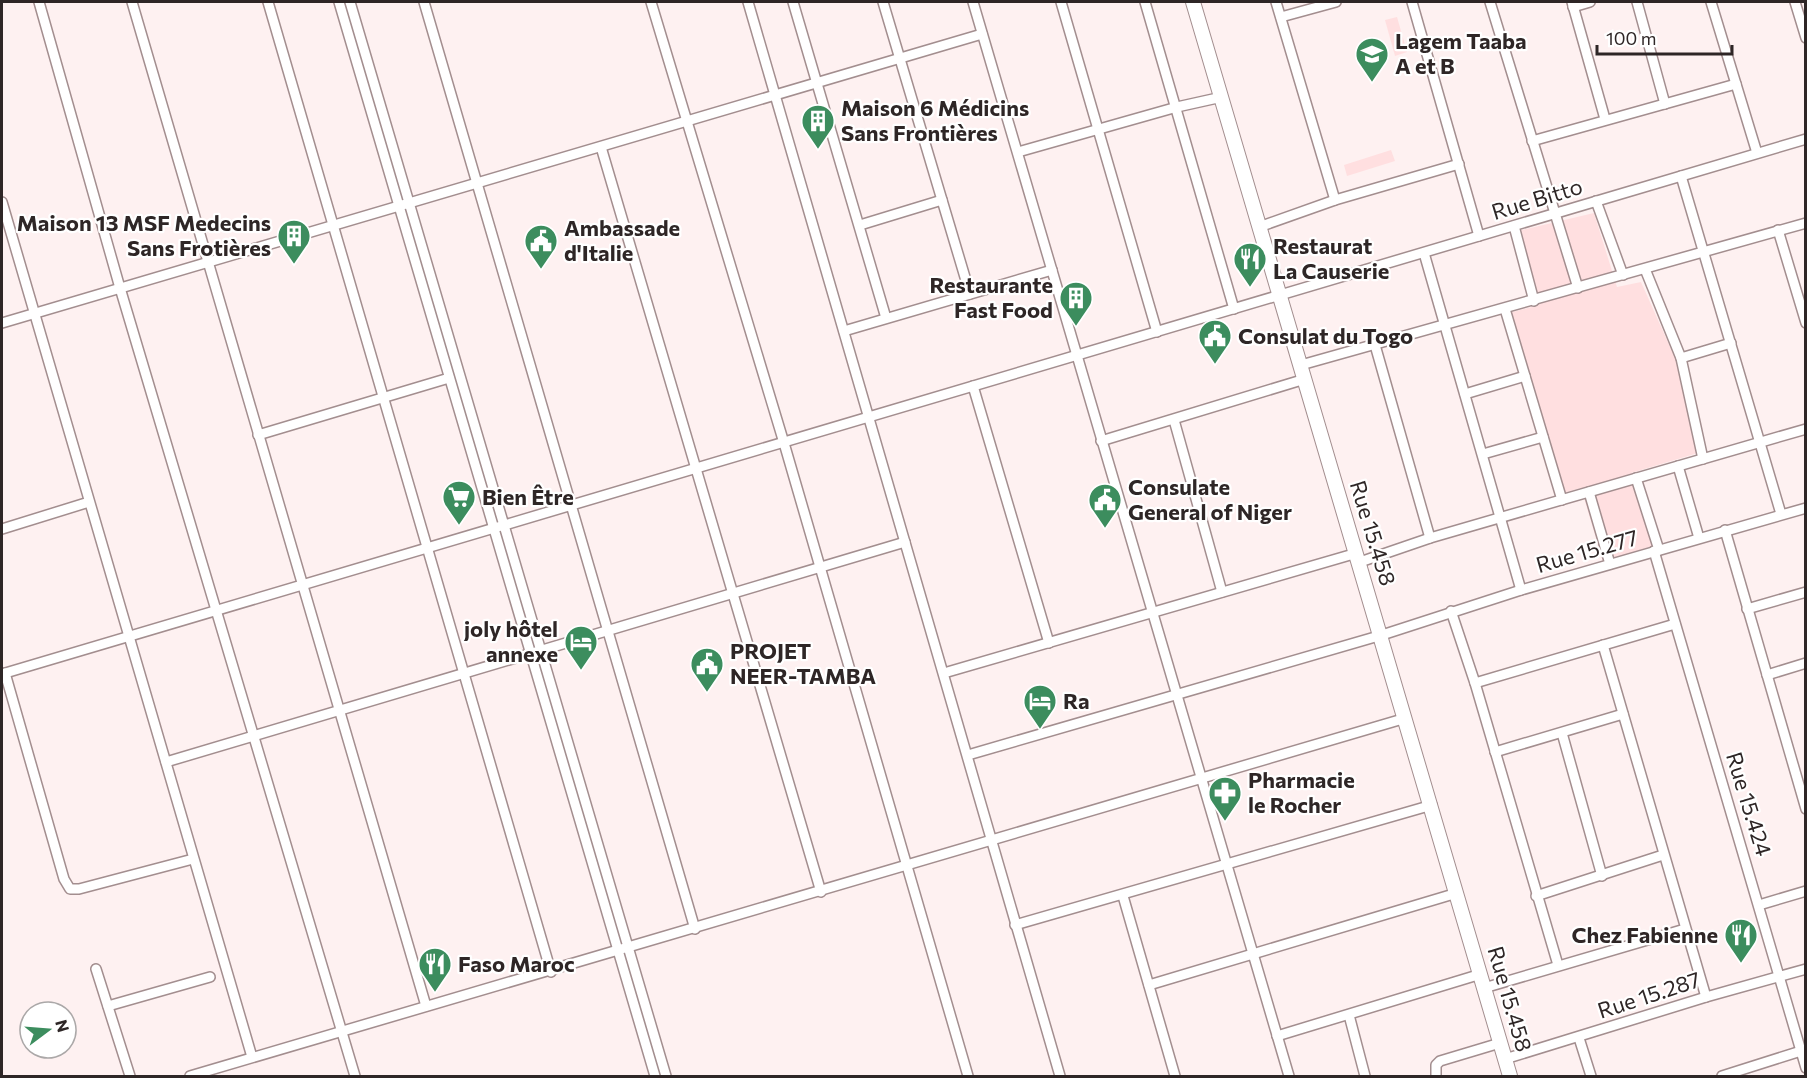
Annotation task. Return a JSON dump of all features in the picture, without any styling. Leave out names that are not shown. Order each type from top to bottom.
[{"type":"main road","name":"Rue 15.458","points":[[1193,2],[1382,635],[1510,1077]]},
{"type":"street","points":[[39,2],[120,288],[355,1077]]},
{"type":"street","points":[[132,2],[206,262],[426,1006]]},
{"type":"street","points":[[268,2],[331,225],[551,972]]},
{"type":"street","points":[[339,2],[654,1072],[663,1065]]},
{"type":"street","points":[[350,2],[666,1077]]},
{"type":"street","points":[[424,2],[696,929]]},
{"type":"street","points":[[651,2],[784,443],[968,1077]]},
{"type":"street","points":[[748,2],[1060,1077]]},
{"type":"street","points":[[793,2],[886,318]]},
{"type":"street","points":[[883,2],[970,294]]},
{"type":"street","points":[[973,2],[1289,1077]]},
{"type":"street","points":[[1061,2],[1156,332]]},
{"type":"street","points":[[1145,2],[1234,309]]},
{"type":"street","points":[[1276,2],[1335,201]]},
{"type":"street","points":[[1281,17],[1336,2]]},
{"type":"street","points":[[1412,2],[1479,236]]},
{"type":"street","points":[[1490,2],[1578,288]]},
{"type":"street","points":[[1590,2],[1573,4],[1605,119]]},
{"type":"street","points":[[1637,2],[1665,104]]},
{"type":"street","points":[[1711,2],[1758,153]]},
{"type":"street","points":[[1795,2],[1806,38]]},
{"type":"street","points":[[2,323],[982,34]]},
{"type":"street","points":[[1532,141],[1736,84]]},
{"type":"street","points":[[1018,153],[1177,107],[1222,97]]},
{"type":"street","name":"Rue Bitto","points":[[3,673],[302,582],[784,443],[1806,139]]},
{"type":"street","points":[[601,147],[821,892]]},
{"type":"street","points":[[1259,227],[1335,201],[1459,164]]},
{"type":"street","points":[[1681,176],[1781,514]]},
{"type":"street","points":[[860,225],[942,200]]},
{"type":"street","points":[[1596,201],[1623,275]]},
{"type":"street","points":[[2,202],[252,1057]]},
{"type":"street","points":[[1101,441],[1174,420],[1375,345],[1806,223]]},
{"type":"street","points":[[1514,226],[1534,301]]},
{"type":"street","points":[[1778,230],[1806,323]]},
{"type":"street","points":[[1424,253],[1521,590]]},
{"type":"street","points":[[1645,269],[1681,358],[1703,459]]},
{"type":"street","points":[[844,331],[1052,270]]},
{"type":"street","points":[[1505,309],[1562,500]]},
{"type":"street","points":[[1681,358],[1731,343]]},
{"type":"street","points":[[1375,345],[1430,538]]},
{"type":"street","points":[[1466,394],[1525,376]]},
{"type":"street","points":[[258,435],[448,378]]},
{"type":"street","points":[[973,386],[1050,643]]},
{"type":"street","points":[[1174,420],[1222,592]]},
{"type":"street","points":[[944,673],[1222,592],[1430,538],[1806,429]]},
{"type":"street","points":[[1483,454],[1543,437]]},
{"type":"street","points":[[1677,466],[1699,538]]},
{"type":"street","name":"Rue 15.424","points":[[1636,478],[1675,624],[1760,905],[1806,1068]]},
{"type":"street","points":[[1589,492],[1610,564]]},
{"type":"street","points":[[2,529],[89,502]]},
{"type":"street","name":"Rue 15.277","points":[[968,755],[1382,635],[1521,590],[1806,508]]},
{"type":"street","points":[[1725,530],[1806,809]]},
{"type":"street","points":[[166,762],[905,542]]},
{"type":"street","points":[[1748,609],[1806,592]]},
{"type":"street","points":[[1451,612],[1496,752],[1536,896],[1558,965]]},
{"type":"street","points":[[1475,683],[1675,624]]},
{"type":"street","points":[[1603,645],[1706,997]]},
{"type":"street","points":[[1767,675],[1806,663]]},
{"type":"street","points":[[3,673],[64,879],[70,889],[193,859]]},
{"type":"street","points":[[1496,752],[1623,714]]},
{"type":"street","points":[[190,1077],[1406,718]]},
{"type":"street","points":[[1562,733],[1602,876]]},
{"type":"street","points":[[1015,925],[1123,896],[1226,863],[1432,805]]},
{"type":"street","points":[[1536,896],[1663,855]]},
{"type":"street","points":[[1760,905],[1806,891]]},
{"type":"street","points":[[1149,985],[1457,893]]},
{"type":"street","points":[[1123,896],[1175,1077]]},
{"type":"street","points":[[1277,1036],[1482,981],[1558,965],[1685,929]]},
{"type":"street","points":[[96,969],[130,1077]]},
{"type":"street","name":"Rue 15.287","points":[[1505,1059],[1706,997],[1806,969]]},
{"type":"street","points":[[108,1006],[210,977]]},
{"type":"street","points":[[1349,1015],[1365,1077]]},
{"type":"street","points":[[1579,1038],[1591,1077]]},
{"type":"street","points":[[1436,1077],[1436,1065],[1440,1061],[1500,1043]]},
{"type":"street","points":[[1725,1076],[1801,1051]]},
{"type":"shaded area","points":[[1397,17],[1407,52],[1395,56],[1385,20]]},
{"type":"shaded area","points":[[1391,150],[1395,161],[1347,176],[1344,165]]},
{"type":"shaded area","points":[[1594,213],[1617,287],[1641,282],[1675,358],[1698,453],[1631,473],[1653,546],[1603,562],[1581,488],[1563,493],[1509,313],[1539,305],[1518,231]]},
{"type":"place","name":"Lagem Taaba A et B","points":[[1372,83]]},
{"type":"place","name":"Maison 6 Médicins Sans Frontières","points":[[818,150]]},
{"type":"place","name":"Maison 13 MSF Medecins Sans Frotières","points":[[294,265]]},
{"type":"place","name":"Ambassade d'Italie","points":[[541,270]]},
{"type":"place","name":"Restaurat La Causerie","points":[[1250,288]]},
{"type":"place","name":"Restaurante Fast Food","points":[[1076,327]]},
{"type":"place","name":"Consulat du Togo","points":[[1215,365]]},
{"type":"place","name":"Bien Être","points":[[459,526]]},
{"type":"place","name":"Consulate General of Niger","points":[[1105,529]]},
{"type":"place","name":"joly hôtel annexe","points":[[581,671]]},
{"type":"place","name":"PROJET NEER-TAMBA","points":[[707,693]]},
{"type":"place","name":"Ra","points":[[1040,730]]},
{"type":"place","name":"Pharmacie le Rocher","points":[[1225,822]]},
{"type":"place","name":"Chez Fabienne","points":[[1741,964]]},
{"type":"place","name":"Faso Maroc","points":[[435,993]]}]
